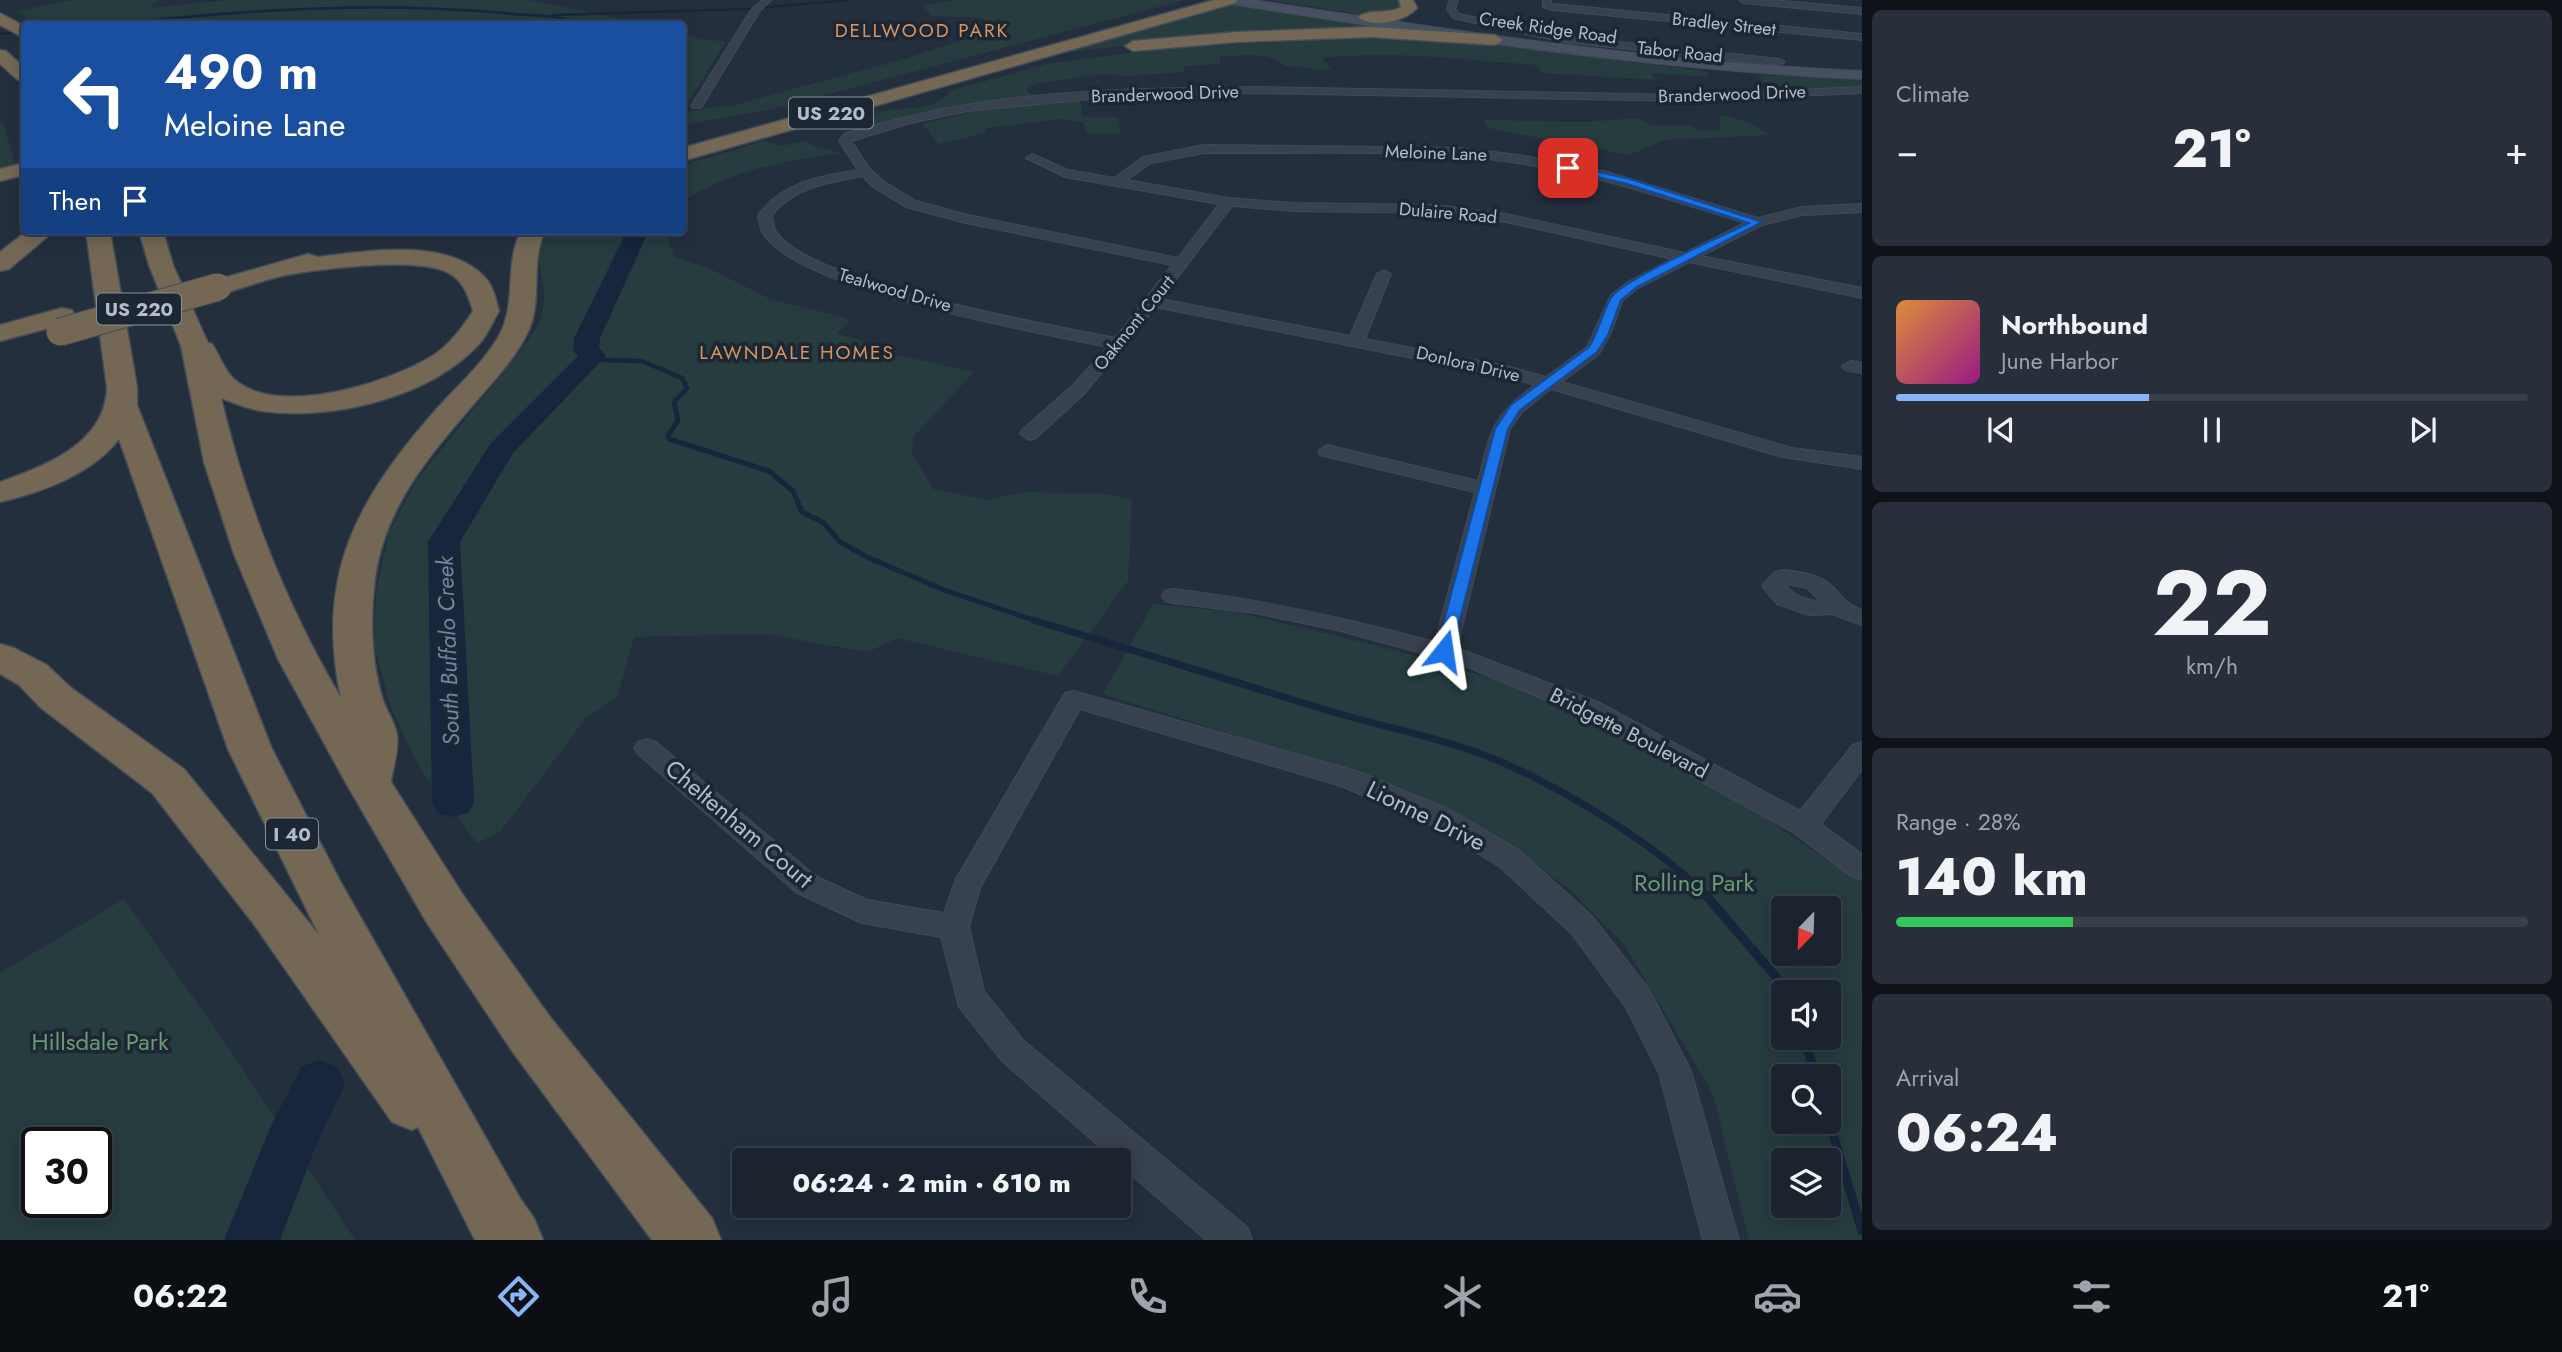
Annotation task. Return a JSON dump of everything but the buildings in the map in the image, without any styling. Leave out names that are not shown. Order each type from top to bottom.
[{"type":"highway","name":"US 220","points":[[713,126],[817,107],[1202,0]]},
{"type":"highway","name":"US 220","points":[[686,154],[1230,0]]},
{"type":"highway","points":[[1366,17],[1392,16],[1406,12],[1409,8],[1406,0]]},
{"type":"highway","points":[[1394,23],[1413,16],[1424,5]]},
{"type":"highway","points":[[0,18],[20,30]]},
{"type":"highway","points":[[979,72],[1131,46],[1237,37],[1371,33],[1495,40]]},
{"type":"highway","points":[[0,55],[21,73]]},
{"type":"highway","points":[[686,143],[817,107]]},
{"type":"highway","points":[[0,175],[21,170]]},
{"type":"highway","points":[[0,264],[37,235]]},
{"type":"highway","name":"I 40","points":[[99,235],[122,387],[122,405],[250,749],[323,895],[506,1231]]},
{"type":"highway","points":[[152,235],[161,265],[195,346],[220,462],[252,554],[298,659],[444,909],[531,1034],[690,1240]]},
{"type":"highway","name":"US 220","points":[[0,348],[61,324],[213,281],[284,268],[402,235]]},
{"type":"highway","points":[[368,783],[375,732],[361,700],[352,633],[357,577],[366,538],[388,493],[416,454],[488,370],[513,335],[521,319],[524,303],[522,254],[531,235]]},
{"type":"highway","points":[[213,281],[346,237]]},
{"type":"highway","points":[[195,346],[202,350],[217,380],[232,392],[250,399],[287,404],[334,400],[378,393],[423,375],[468,341],[486,311],[482,293],[470,277],[450,265],[410,256],[370,256],[308,267],[284,268]]},
{"type":"highway","points":[[0,334],[61,324]]},
{"type":"highway","points":[[0,492],[42,478],[88,451],[110,432],[122,405]]},
{"type":"highway","points":[[0,657],[33,675],[55,697],[168,781],[271,909],[506,1231]]},
{"type":"highway","points":[[0,671],[55,697]]},
{"type":"main road","name":"Creek Ridge Road","points":[[1230,0],[1627,54],[1862,73]]},
{"type":"main road","name":"Creek Ridge Road","points":[[1260,2],[1495,40],[1690,65],[1862,73]]},
{"type":"street","points":[[697,106],[755,10],[767,0]]},
{"type":"street","points":[[1454,0],[1451,9],[1456,16]]},
{"type":"street","points":[[1743,0],[1862,11]]},
{"type":"street","name":"Bradley Street","points":[[1546,1],[1553,7],[1862,37]]},
{"type":"street","name":"Tabor Road","points":[[1456,16],[1563,39],[1780,62]]},
{"type":"street","name":"Branderwood Drive","points":[[1182,263],[966,219],[922,207],[893,195],[866,172],[845,141],[849,136],[965,108],[1025,101],[1255,90],[1685,98],[1862,90]]},
{"type":"street","name":"Meloine Lane","points":[[1115,183],[1147,160],[1204,149],[1461,152],[1519,159],[1604,175],[1757,222]]},
{"type":"street","name":"Dulaire Road","points":[[1032,158],[1053,170],[1228,202],[1475,213],[1862,293]]},
{"type":"street","name":"Tealwood Drive","points":[[866,172],[811,183],[790,192],[773,203],[765,215],[770,234],[783,247],[804,259],[858,282],[933,303],[1119,344]]},
{"type":"street","name":"Oakmont Court","points":[[1029,434],[1078,390],[1119,344],[1228,202]]},
{"type":"street","points":[[1444,651],[1502,429],[1516,408],[1593,350],[1602,335],[1616,298],[1633,285],[1757,222],[1802,211],[1862,208]]},
{"type":"street","points":[[1356,341],[1384,274]]},
{"type":"street","name":"Donlora Drive","points":[[1152,302],[1506,371],[1790,453],[1862,463]]},
{"type":"street","points":[[1327,451],[1486,489]]},
{"type":"street","name":"Bridgette Boulevard","points":[[1173,596],[1255,606],[1339,623],[1444,651],[1589,708],[1804,826],[1862,869]]},
{"type":"street","points":[[1835,607],[1862,618]]},
{"type":"street","name":"Lionne Drive","points":[[954,927],[966,887],[1074,699],[1350,779],[1440,817],[1510,859],[1582,925],[1638,999],[1675,1072],[1721,1240]]},
{"type":"street","name":"Cheltenham Court","points":[[647,748],[807,885],[862,911],[954,927]]},
{"type":"street","points":[[1804,826],[1862,751]]},
{"type":"street","points":[[954,927],[971,997],[1013,1052],[1234,1240]]},
{"type":"green space","points":[[74,0],[159,0],[149,8],[229,0],[528,0],[633,21],[32,21],[16,11]]},
{"type":"green space","points":[[956,0],[1185,0],[772,109],[686,124],[686,111],[727,107],[904,59],[1000,28],[982,18],[932,16],[923,6]]},
{"type":"green space","points":[[1269,0],[1401,0],[1402,10],[1366,15]]},
{"type":"green space","points":[[1235,3],[1439,33],[1138,44],[1068,51]]},
{"type":"green space","points":[[686,35],[726,41],[690,100],[686,102]]},
{"type":"green space","points":[[1431,38],[1708,72],[1708,77],[1651,73],[1656,80],[1542,73],[1537,65],[1403,55],[1322,58],[1331,70],[1325,70],[1285,66],[1270,58],[1245,55],[1220,57],[1220,64],[1185,66],[1184,72],[1128,76],[1102,74],[1035,84],[1026,89],[1034,99],[861,129],[846,123],[883,111],[928,105],[937,102],[950,91],[1047,64],[1164,48],[1338,39]]},
{"type":"green space","points":[[1758,77],[1862,79],[1862,88],[1814,88],[1773,92]]},
{"type":"green space","points":[[1080,100],[1083,117],[1117,117],[1121,133],[1087,133],[1084,123],[1061,119],[986,128],[985,133],[939,144],[922,124],[989,108]]},
{"type":"green space","points":[[1727,116],[1750,123],[1771,135],[1664,140],[1629,155],[1488,128],[1483,120],[1583,122],[1638,118],[1650,125],[1691,126],[1700,131],[1720,130],[1720,117]]},
{"type":"green space","points":[[3,123],[16,165],[0,170],[0,124]]},
{"type":"green space","points":[[764,141],[781,146],[805,141],[818,148],[841,153],[759,168],[721,181],[686,199],[686,164]]},
{"type":"green space","points":[[545,235],[667,235],[674,257],[708,268],[770,299],[843,317],[850,322],[836,334],[886,347],[888,353],[974,372],[913,437],[912,454],[933,489],[987,500],[1024,492],[1106,494],[1132,500],[1128,581],[1058,676],[897,638],[868,652],[765,634],[634,637],[617,697],[586,718],[500,832],[477,843],[420,769],[391,708],[374,644],[376,592],[389,532],[416,481],[528,341],[541,320],[545,296],[538,253]]},
{"type":"green space","name":"Rolling Park","points":[[1153,604],[1235,612],[1383,647],[1504,682],[1571,709],[1738,800],[1862,883],[1862,1240],[1749,1240],[1713,1094],[1625,946],[1569,889],[1517,850],[1453,812],[1397,786],[1103,694]]},
{"type":"green space","name":"Hillsdale Park","points":[[124,899],[232,1053],[355,1240],[0,1240],[0,973]]},
{"type":"waterway","points":[[554,15],[746,9],[849,0]]},
{"type":"waterway","name":"South Buffalo Creek","points":[[147,21],[260,11],[358,8],[455,9],[574,21]]},
{"type":"waterway","name":"South Buffalo Creek","points":[[0,34],[21,32]]},
{"type":"waterway","name":"South Buffalo Creek","points":[[453,802],[444,542],[501,449],[558,388],[593,356],[586,349],[587,338],[634,235]]},
{"type":"waterway","points":[[593,356],[603,360],[642,361],[682,378],[687,388],[674,402],[675,407]]},
{"type":"waterway","points":[[675,406],[678,420],[668,436],[669,439],[769,471],[793,491],[802,512],[824,523],[840,542],[867,557],[944,590],[1034,620]]},
{"type":"waterway","points":[[1034,620],[1342,715],[1457,746],[1504,763],[1598,813],[1684,874],[1704,894]]},
{"type":"waterway","points":[[1034,620],[1039,622]]},
{"type":"waterway","points":[[1704,894],[1779,980]]},
{"type":"waterway","points":[[1808,1050],[1812,1064]]},
{"type":"waterway","name":"South Buffalo Creek","points":[[252,1240],[290,1144],[319,1084]]},
{"type":"waterway","points":[[1833,1134],[1862,1231]]},
{"type":"district","name":"DELLWOOD PARK","points":[[922,30]]},
{"type":"district","name":"LAWNDALE HOMES","points":[[797,352]]},
{"type":"route","points":[[1444,651],[1502,429],[1516,408],[1593,350],[1602,335],[1616,298],[1633,285],[1757,222],[1627,181],[1568,168]]}]
